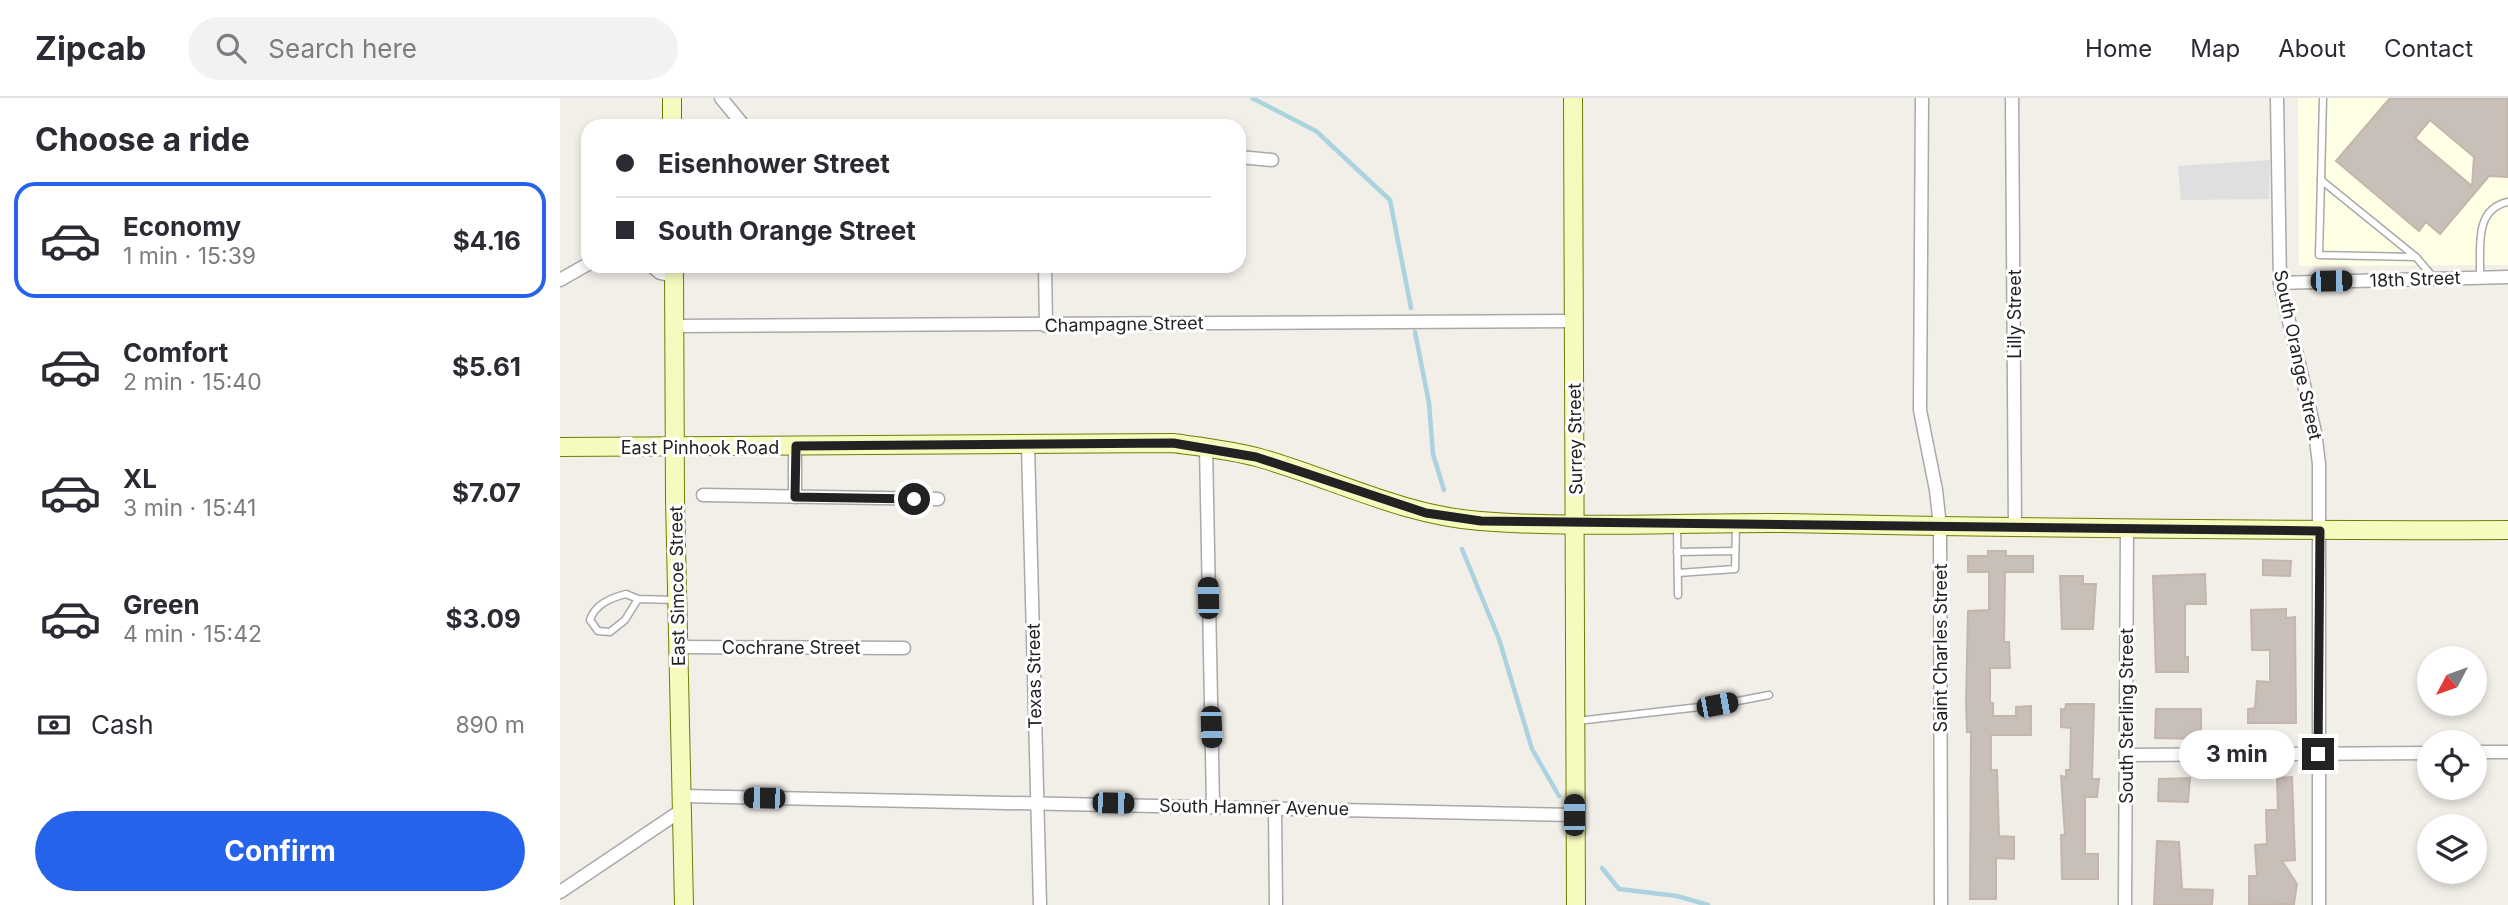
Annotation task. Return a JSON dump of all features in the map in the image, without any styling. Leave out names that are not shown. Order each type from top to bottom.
[{"type":"main road","points":[[672,98],[672,119]]},
{"type":"main road","name":"Surrey Street","points":[[1573,98],[1576,905]]},
{"type":"main road","name":"East Simcoe Street","points":[[674,273],[677,600],[684,905]]},
{"type":"main road","name":"East Pinhook Road","points":[[560,447],[1028,446],[1121,442],[1206,447],[1256,457],[1426,513],[1481,521],[2015,529],[2127,527],[2320,531],[2508,530]]},
{"type":"street","points":[[722,98],[738,119]]},
{"type":"street","name":"Saint Charles Street","points":[[1922,98],[1920,410],[1936,490],[1940,526],[1941,905]]},
{"type":"street","name":"Lilly Street","points":[[2012,98],[2015,529]]},
{"type":"street","name":"South Orange Street","points":[[2277,98],[2280,283],[2315,432],[2320,531],[2319,905]]},
{"type":"street","points":[[1246,158],[1272,160]]},
{"type":"street","points":[[560,280],[581,268]]},
{"type":"street","points":[[1045,273],[1046,326]]},
{"type":"street","name":"18th Street","points":[[2280,283],[2508,277]]},
{"type":"street","name":"Champagne Street","points":[[675,326],[1046,326],[1374,320],[1573,321]]},
{"type":"street","points":[[795,497],[796,446]]},
{"type":"street","name":"Texas Street","points":[[1028,446],[1040,905]]},
{"type":"street","points":[[1206,447],[1213,805]]},
{"type":"street","points":[[703,495],[938,499]]},
{"type":"street","name":"South Sterling Street","points":[[2125,905],[2127,527]]},
{"type":"street","name":"Cochrane Street","points":[[678,647],[904,648]]},
{"type":"street","points":[[2487,752],[2508,752]]},
{"type":"street","points":[[2126,755],[2417,753]]},
{"type":"street","name":"South Hamner Avenue","points":[[682,803],[1037,802],[1574,815]]},
{"type":"street","points":[[560,892],[682,803]]},
{"type":"street","points":[[1275,807],[1276,905]]},
{"type":"lane","points":[[2323,98],[2319,255],[2416,257]]},
{"type":"lane","points":[[2321,180],[2416,257],[2434,279]]},
{"type":"lane","points":[[2480,278],[2481,223],[2492,209],[2508,202]]},
{"type":"lane","points":[[1676,523],[1678,595]]},
{"type":"lane","points":[[1678,573],[1735,569],[1736,523]]},
{"type":"lane","points":[[1677,552],[1735,551]]},
{"type":"lane","points":[[638,599],[625,620],[610,632],[598,631],[590,620],[593,611],[611,598],[626,594],[638,599],[677,600]]},
{"type":"lane","points":[[1575,722],[1717,705],[1769,695]]},
{"type":"shaded area","points":[[2298,98],[2508,98],[2508,265],[2299,266]]},
{"type":"shaded area","points":[[2270,160],[2269,199],[2181,200],[2178,166]]},
{"type":"building","points":[[2390,98],[2508,98],[2508,177],[2489,176],[2440,234],[2426,222],[2419,231],[2336,161]],"holes":[[[2430,120],[2474,157],[2472,186],[2415,138]]]},
{"type":"building","points":[[1988,551],[2006,551],[2006,556],[2033,556],[2033,572],[2005,572],[2004,642],[2009,642],[2010,668],[1990,668],[1990,703],[1993,703],[1993,716],[2016,716],[2016,707],[2031,706],[2031,735],[1991,735],[1991,770],[1997,770],[1999,836],[2014,837],[2014,859],[1996,858],[1996,899],[1970,899],[1971,732],[1967,732],[1966,704],[1968,611],[1989,610],[1989,572],[1968,572],[1968,556],[1988,556]]},
{"type":"building","points":[[2263,560],[2291,561],[2290,576],[2263,575]]},
{"type":"building","points":[[2205,574],[2206,604],[2186,604],[2185,607],[2185,657],[2188,657],[2188,672],[2156,672],[2153,576]]},
{"type":"building","points":[[2060,576],[2083,576],[2083,584],[2096,584],[2093,629],[2062,629]]},
{"type":"building","points":[[2286,609],[2286,618],[2295,617],[2296,723],[2248,723],[2248,709],[2255,708],[2257,681],[2270,682],[2270,650],[2252,650],[2251,610]]},
{"type":"building","points":[[2066,704],[2094,704],[2092,779],[2099,779],[2097,797],[2085,797],[2085,854],[2098,854],[2098,879],[2062,879],[2061,835],[2065,835],[2061,776],[2066,777],[2066,770],[2070,770],[2071,728],[2061,727],[2061,709],[2065,710]]},
{"type":"building","points":[[2156,709],[2201,709],[2201,739],[2155,738]]},
{"type":"building","points":[[2292,777],[2295,860],[2282,861],[2297,884],[2294,904],[2249,905],[2249,876],[2257,876],[2255,845],[2267,844],[2266,810],[2278,810],[2277,778]]},
{"type":"building","points":[[2190,778],[2188,802],[2158,801],[2159,779]]},
{"type":"building","points":[[2157,841],[2179,842],[2182,889],[2213,890],[2212,905],[2154,905]]},
{"type":"waterway","points":[[1252,98],[1316,131],[1390,200],[1411,308]]},
{"type":"waterway","points":[[1415,332],[1429,403],[1433,454],[1444,490]]},
{"type":"waterway","points":[[1462,549],[1499,639],[1532,749],[1559,796]]},
{"type":"waterway","points":[[1602,868],[1619,889],[1677,896],[1708,905]]},
{"type":"route","points":[[914,499],[795,497],[796,446],[1173,443],[1256,457],[1390,503],[1442,517],[1481,521],[2320,531],[2318,754]]}]
